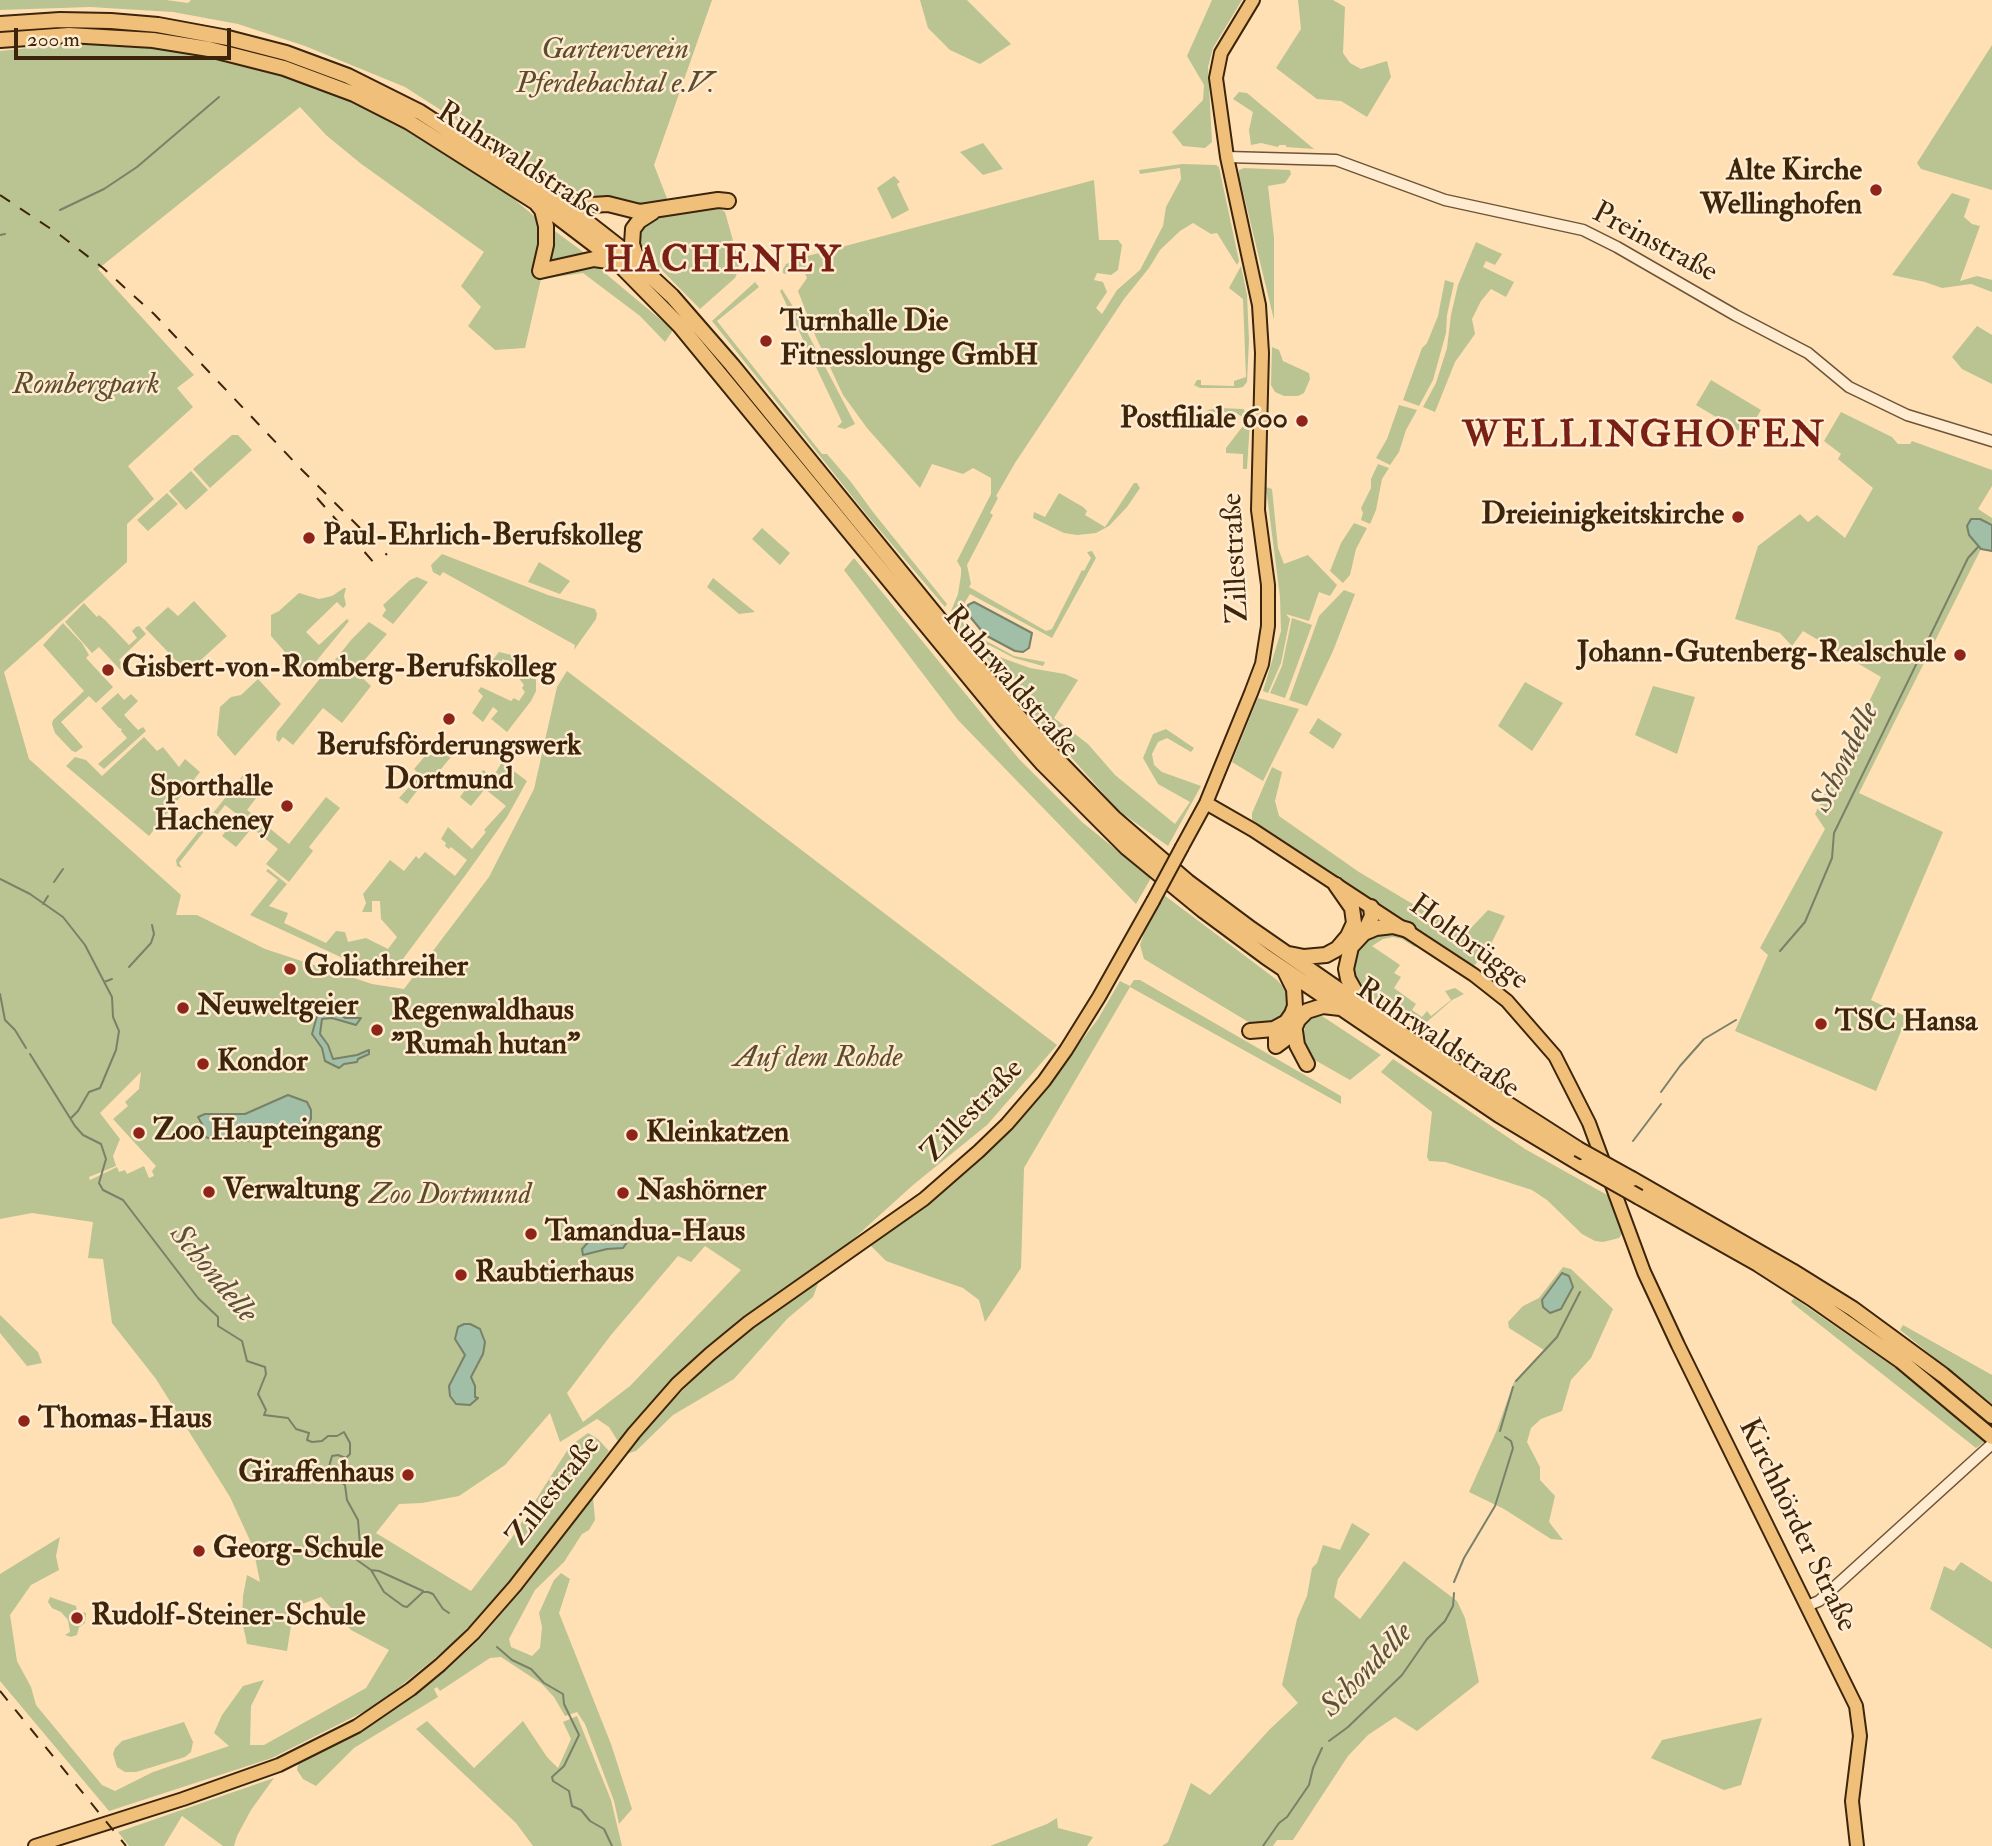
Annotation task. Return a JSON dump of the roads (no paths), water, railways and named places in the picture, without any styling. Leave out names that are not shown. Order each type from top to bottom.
[{"type":"highway","name":"Ruhrwaldstraße","points":[[0,24],[60,20],[158,25],[228,38],[302,66],[348,76],[420,112],[558,201],[638,264],[672,296],[966,654],[1053,755],[1114,818],[1168,865],[1215,903],[1281,950],[1522,1115],[1853,1309],[1943,1375],[1992,1416]]},
{"type":"highway","name":"Ruhrwaldstraße","points":[[0,40],[69,35],[153,40],[285,60]]},
{"type":"highway","name":"Ruhrwaldstraße","points":[[302,66],[409,122],[533,200],[617,262],[680,326],[959,666],[1043,764],[1104,826],[1157,874],[1280,967],[1499,1115],[1758,1264],[1811,1298],[1901,1361],[1987,1433]]},
{"type":"highway","points":[[533,200],[541,210],[547,226],[540,271],[594,259],[617,262]]},
{"type":"highway","points":[[558,201],[575,206],[616,205],[634,212],[728,201]]},
{"type":"highway","points":[[638,264],[632,244],[634,229],[646,216],[657,210]]},
{"type":"highway","points":[[1336,885],[1349,902],[1359,928]]},
{"type":"highway","points":[[1365,1008],[1351,986],[1346,969],[1351,947],[1371,907]]},
{"type":"highway","points":[[1281,950],[1298,957],[1326,955],[1359,928],[1383,926],[1408,930]]},
{"type":"highway","points":[[1280,967],[1289,976],[1295,996],[1291,1027],[1299,1051],[1307,1064]]},
{"type":"highway","points":[[1250,1031],[1291,1027],[1312,1009],[1329,1006],[1344,1009]]},
{"type":"main road","name":"Zillestraße","points":[[35,1846],[208,1791],[279,1765],[357,1726],[431,1673],[473,1634],[515,1586],[634,1433],[677,1384],[743,1327],[924,1199],[1007,1124],[1044,1081],[1066,1050],[1099,997],[1206,803],[1262,664],[1268,626],[1268,585],[1258,510],[1261,318],[1227,157],[1218,99],[1217,66],[1221,53],[1253,0]]},
{"type":"main road","points":[[1214,784],[1227,814]]},
{"type":"main road","name":"Holtbrügge","points":[[1206,803],[1408,930],[1493,989],[1522,1017],[1549,1048],[1564,1072],[1589,1123],[1632,1240]]},
{"type":"main road","name":"Kirchhörder Straße","points":[[1632,1240],[1678,1345],[1852,1695],[1859,1717],[1860,1736],[1852,1801],[1857,1846]]},
{"type":"street","name":"Preinstraße","points":[[1227,157],[1336,160],[1445,200],[1583,230],[1808,353],[1849,387],[1907,415],[1992,441]]},
{"type":"street","points":[[1807,1606],[1819,1601],[1992,1444]]},
{"type":"waterway","points":[[60,210],[104,189],[137,167],[219,97]]},
{"type":"waterway","points":[[0,235],[5,234]]},
{"type":"waterway","name":"Schondelle","points":[[1780,951],[1805,922],[1832,858],[1834,833],[1968,558],[1978,547]]},
{"type":"waterway","points":[[54,882],[63,869]]},
{"type":"waterway","name":"Schondelle","points":[[0,879],[30,894],[63,917],[85,945],[112,997],[113,1017],[119,1031],[116,1050],[100,1088],[89,1092],[71,1118]]},
{"type":"waterway","name":"Schondelle","points":[[43,904],[48,896]]},
{"type":"waterway","points":[[129,967],[151,943],[154,934],[152,925]]},
{"type":"waterway","points":[[104,982],[112,979]]},
{"type":"waterway","points":[[0,994],[5,1020],[26,1048]]},
{"type":"waterway","name":"Schondelle","points":[[1661,1092],[1704,1039],[1736,1020]]},
{"type":"waterway","name":"Schondelle","points":[[30,1054],[75,1126],[83,1135],[101,1144],[106,1159],[99,1183],[103,1190],[123,1200],[198,1298],[218,1317],[218,1326],[242,1341],[247,1361],[265,1367],[266,1374],[258,1394],[266,1410],[264,1415],[288,1418],[296,1429],[309,1433],[307,1440],[312,1442],[344,1432],[350,1443],[350,1454],[346,1458],[332,1456],[328,1470],[335,1479],[345,1485],[347,1500],[358,1520],[360,1545],[355,1554],[357,1560],[371,1570],[384,1592],[403,1606],[407,1607],[423,1592],[428,1592],[433,1594],[449,1613]]},
{"type":"waterway","name":"Schondelle","points":[[1633,1141],[1661,1104]]},
{"type":"waterway","name":"Schondelle","points":[[1516,1381],[1557,1337],[1580,1292]]},
{"type":"waterway","name":"Schondelle","points":[[1500,1431],[1513,1387]]},
{"type":"waterway","name":"Schondelle","points":[[1454,1582],[1464,1558],[1495,1506],[1513,1448],[1511,1441],[1505,1437]]},
{"type":"waterway","points":[[371,1570],[423,1591]]},
{"type":"waterway","name":"Schondelle","points":[[1329,1741],[1348,1727],[1402,1675],[1427,1639],[1445,1621],[1453,1606],[1454,1593]]},
{"type":"waterway","name":"Schondelle","points":[[497,1647],[563,1694],[564,1704],[579,1735],[564,1766],[552,1777],[553,1781],[569,1791],[572,1806],[604,1829],[612,1846]]},
{"type":"waterway","name":"Schondelle","points":[[1263,1846],[1309,1785],[1322,1748]]},
{"type":"railway","points":[[0,195],[103,268],[154,314],[387,555]]},
{"type":"railway","points":[[317,498],[376,565]]},
{"type":"railway","points":[[0,1691],[126,1846]]},
{"type":"place","name":"Alte Kirche Wellinghofen","points":[[1876,190]]},
{"type":"place","name":"Turnhalle Die Fitnesslounge GmbH","points":[[766,341]]},
{"type":"place","name":"Postfiliale 600","points":[[1302,421]]},
{"type":"place","name":"Dreieinigkeitskirche","points":[[1738,517]]},
{"type":"place","name":"Paul-Ehrlich-Berufskolleg","points":[[309,538]]},
{"type":"place","name":"Johann-Gutenberg-Realschule","points":[[1960,655]]},
{"type":"place","name":"Gisbert-von-Romberg-Berufskolleg","points":[[108,670]]},
{"type":"place","name":"Berufsförderungswerk Dortmund","points":[[449,719]]},
{"type":"place","name":"Sporthalle Hacheney","points":[[287,806]]},
{"type":"place","name":"Goliathreiher","points":[[290,969]]},
{"type":"place","name":"Neuweltgeier","points":[[183,1008]]},
{"type":"place","name":"TSC Hansa","points":[[1821,1024]]},
{"type":"place","name":"Regenwaldhaus \"Rumah hutan\"","points":[[377,1030]]},
{"type":"place","name":"Kondor","points":[[203,1064]]},
{"type":"place","name":"Zoo Haupteingang","points":[[139,1133]]},
{"type":"place","name":"Kleinkatzen","points":[[632,1135]]},
{"type":"place","name":"Verwaltung","points":[[209,1192]]},
{"type":"place","name":"Nashörner","points":[[623,1193]]},
{"type":"place","name":"Tamandua-Haus","points":[[531,1234]]},
{"type":"place","name":"Raubtierhaus","points":[[461,1275]]},
{"type":"place","name":"Thomas-Haus","points":[[24,1421]]},
{"type":"place","name":"Giraffenhaus","points":[[408,1475]]},
{"type":"place","name":"Georg-Schule","points":[[199,1551]]},
{"type":"place","name":"Rudolf-Steiner-Schule","points":[[77,1618]]},
{"type":"district","name":"HACHENEY","points":[[723,263]]},
{"type":"district","name":"WELLINGHOFEN","points":[[1644,438]]},
{"type":"park label","name":"Gartenverein Pferdebachtal e.V.","points":[[615,69]]},
{"type":"park label","name":"Rombergpark","points":[[86,387]]},
{"type":"park label","name":"Auf dem Rohde","points":[[818,1060]]},
{"type":"park label","name":"Zoo Dortmund","points":[[450,1197]]}]
